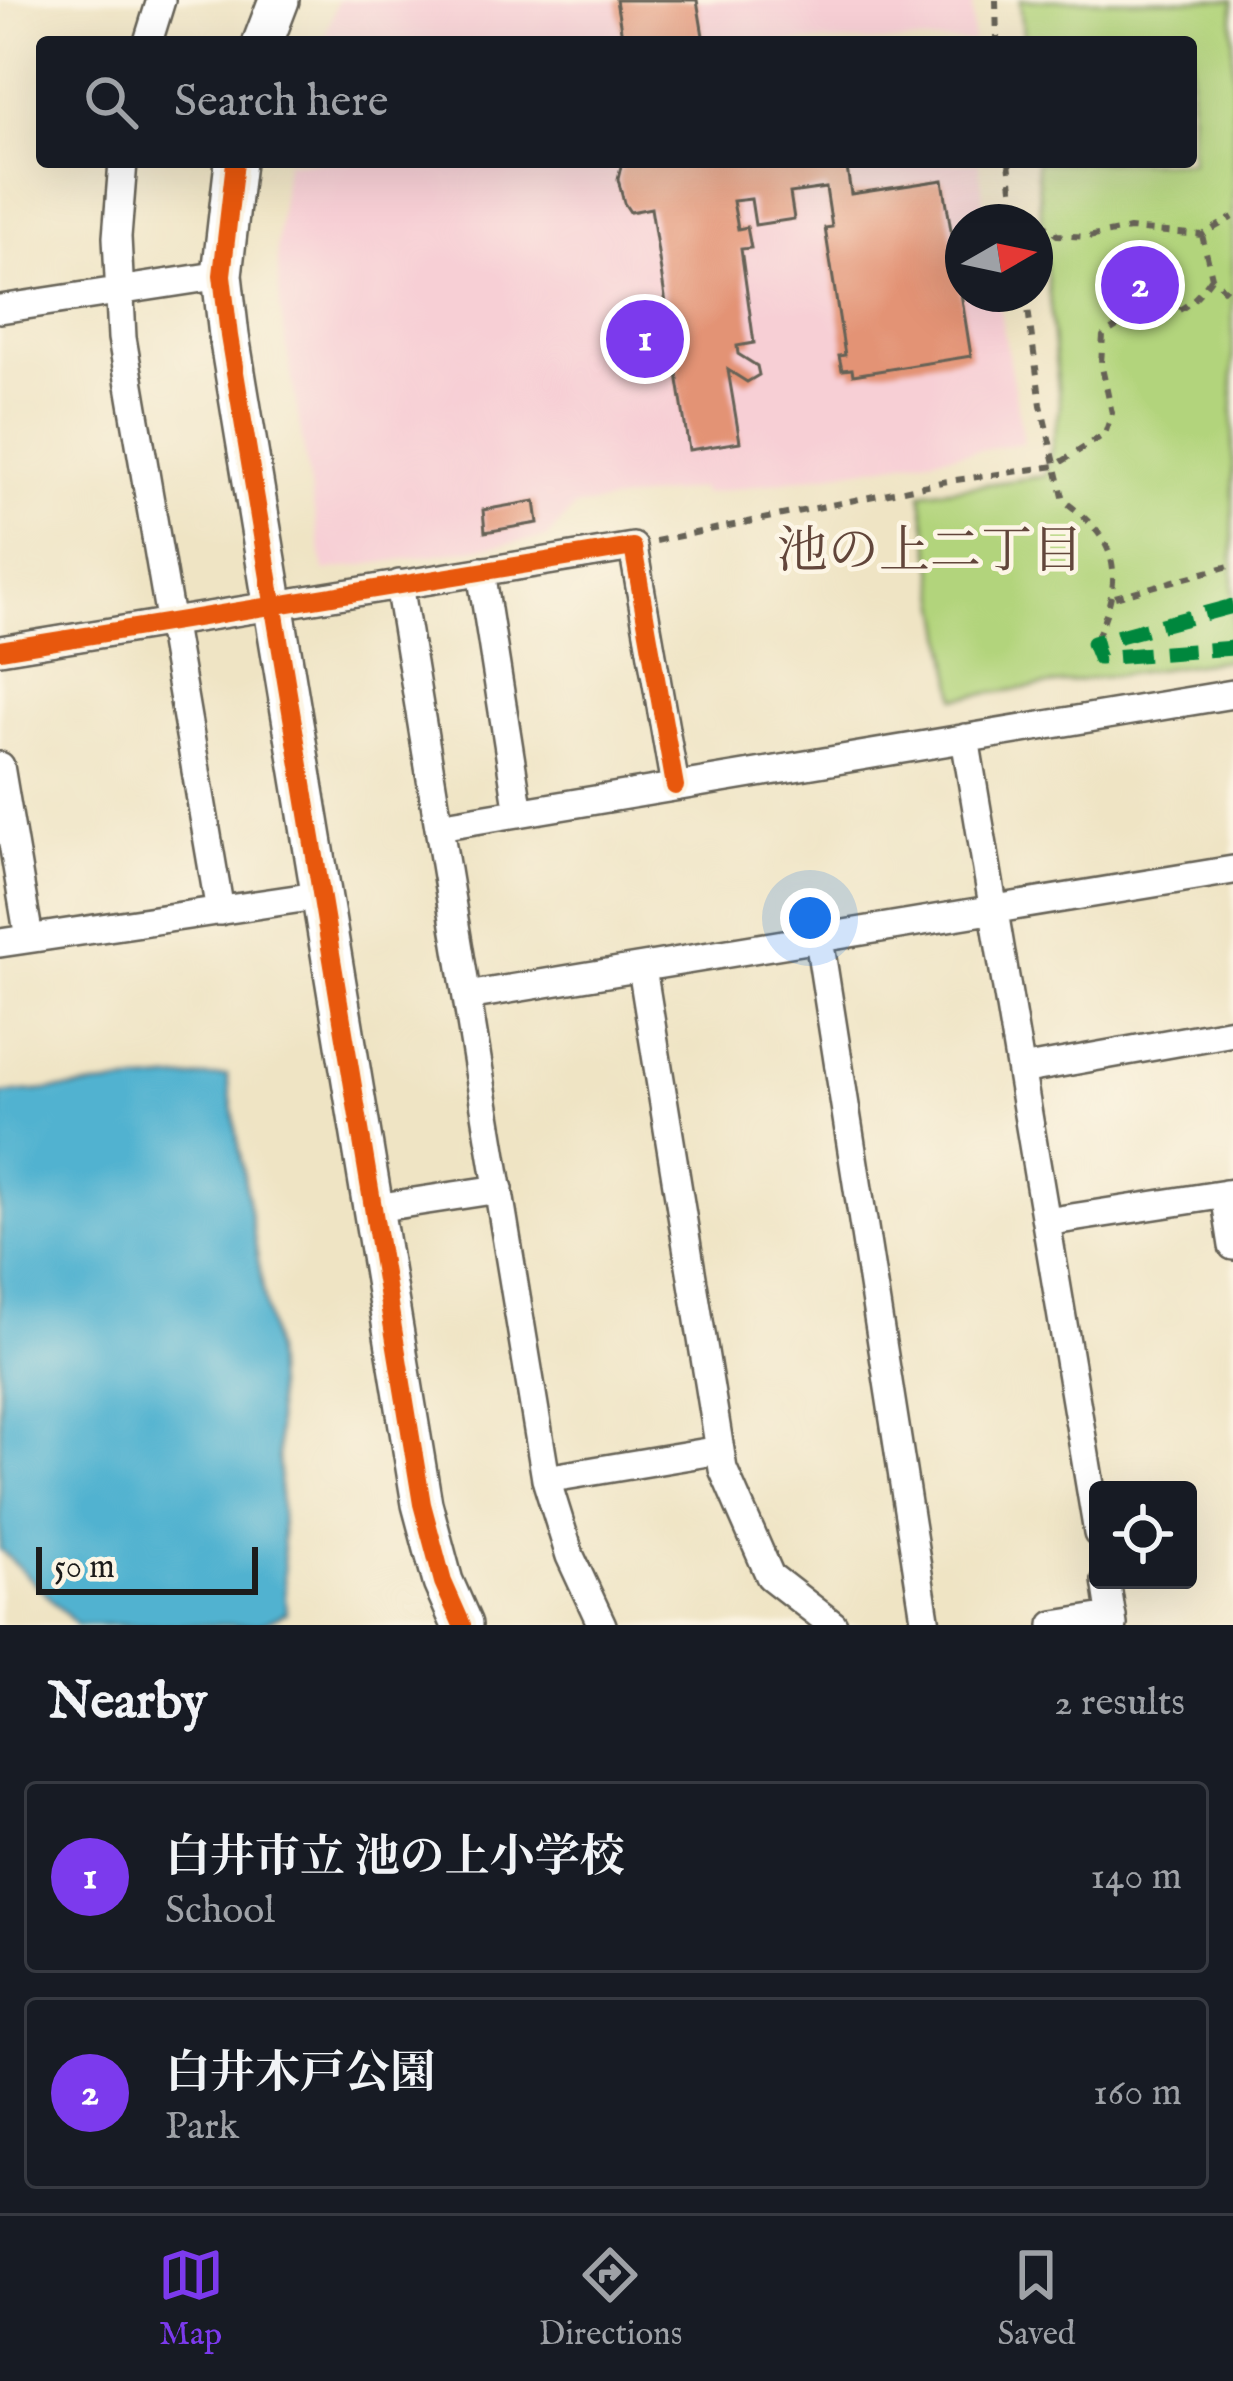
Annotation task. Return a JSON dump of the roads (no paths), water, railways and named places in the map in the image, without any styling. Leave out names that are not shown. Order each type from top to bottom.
[{"type":"street","points":[[150,36],[161,0]]},
{"type":"street","points":[[265,36],[279,0]]},
{"type":"street","points":[[123,168],[118,291],[220,911]]},
{"type":"street","points":[[235,168],[222,275],[273,604],[422,1504],[443,1582],[462,1625]]},
{"type":"street","points":[[0,309],[222,275]]},
{"type":"street","points":[[0,650],[633,547],[675,786]]},
{"type":"street","points":[[481,571],[520,813]]},
{"type":"street","points":[[399,584],[546,1479],[569,1556],[602,1625]]},
{"type":"street","points":[[440,826],[1233,694]]},
{"type":"street","points":[[965,738],[1089,1481]]},
{"type":"street","points":[[0,766],[29,938]]},
{"type":"street","points":[[467,996],[1233,870]]},
{"type":"street","points":[[0,943],[323,895]]},
{"type":"street","points":[[819,939],[926,1625]]},
{"type":"street","points":[[642,968],[720,1450],[770,1576],[833,1625]]},
{"type":"street","points":[[1021,1070],[1233,1032]]},
{"type":"street","points":[[375,1208],[499,1189]]},
{"type":"street","points":[[1046,1222],[1229,1194],[1233,1246]]},
{"type":"street","points":[[546,1479],[720,1450]]},
{"type":"street","points":[[1054,1625],[1113,1621],[1108,1589]]},
{"type":"water","points":[[227,1075],[273,1349],[286,1613],[258,1625],[77,1625],[0,1549],[0,1094]]},
{"type":"place","name":"白井木戸公園","points":[[1140,285]]},
{"type":"place","name":"白井市立 池の上小学校","points":[[645,339]]},
{"type":"district","name":"池の上二丁目","points":[[930,549]]}]
